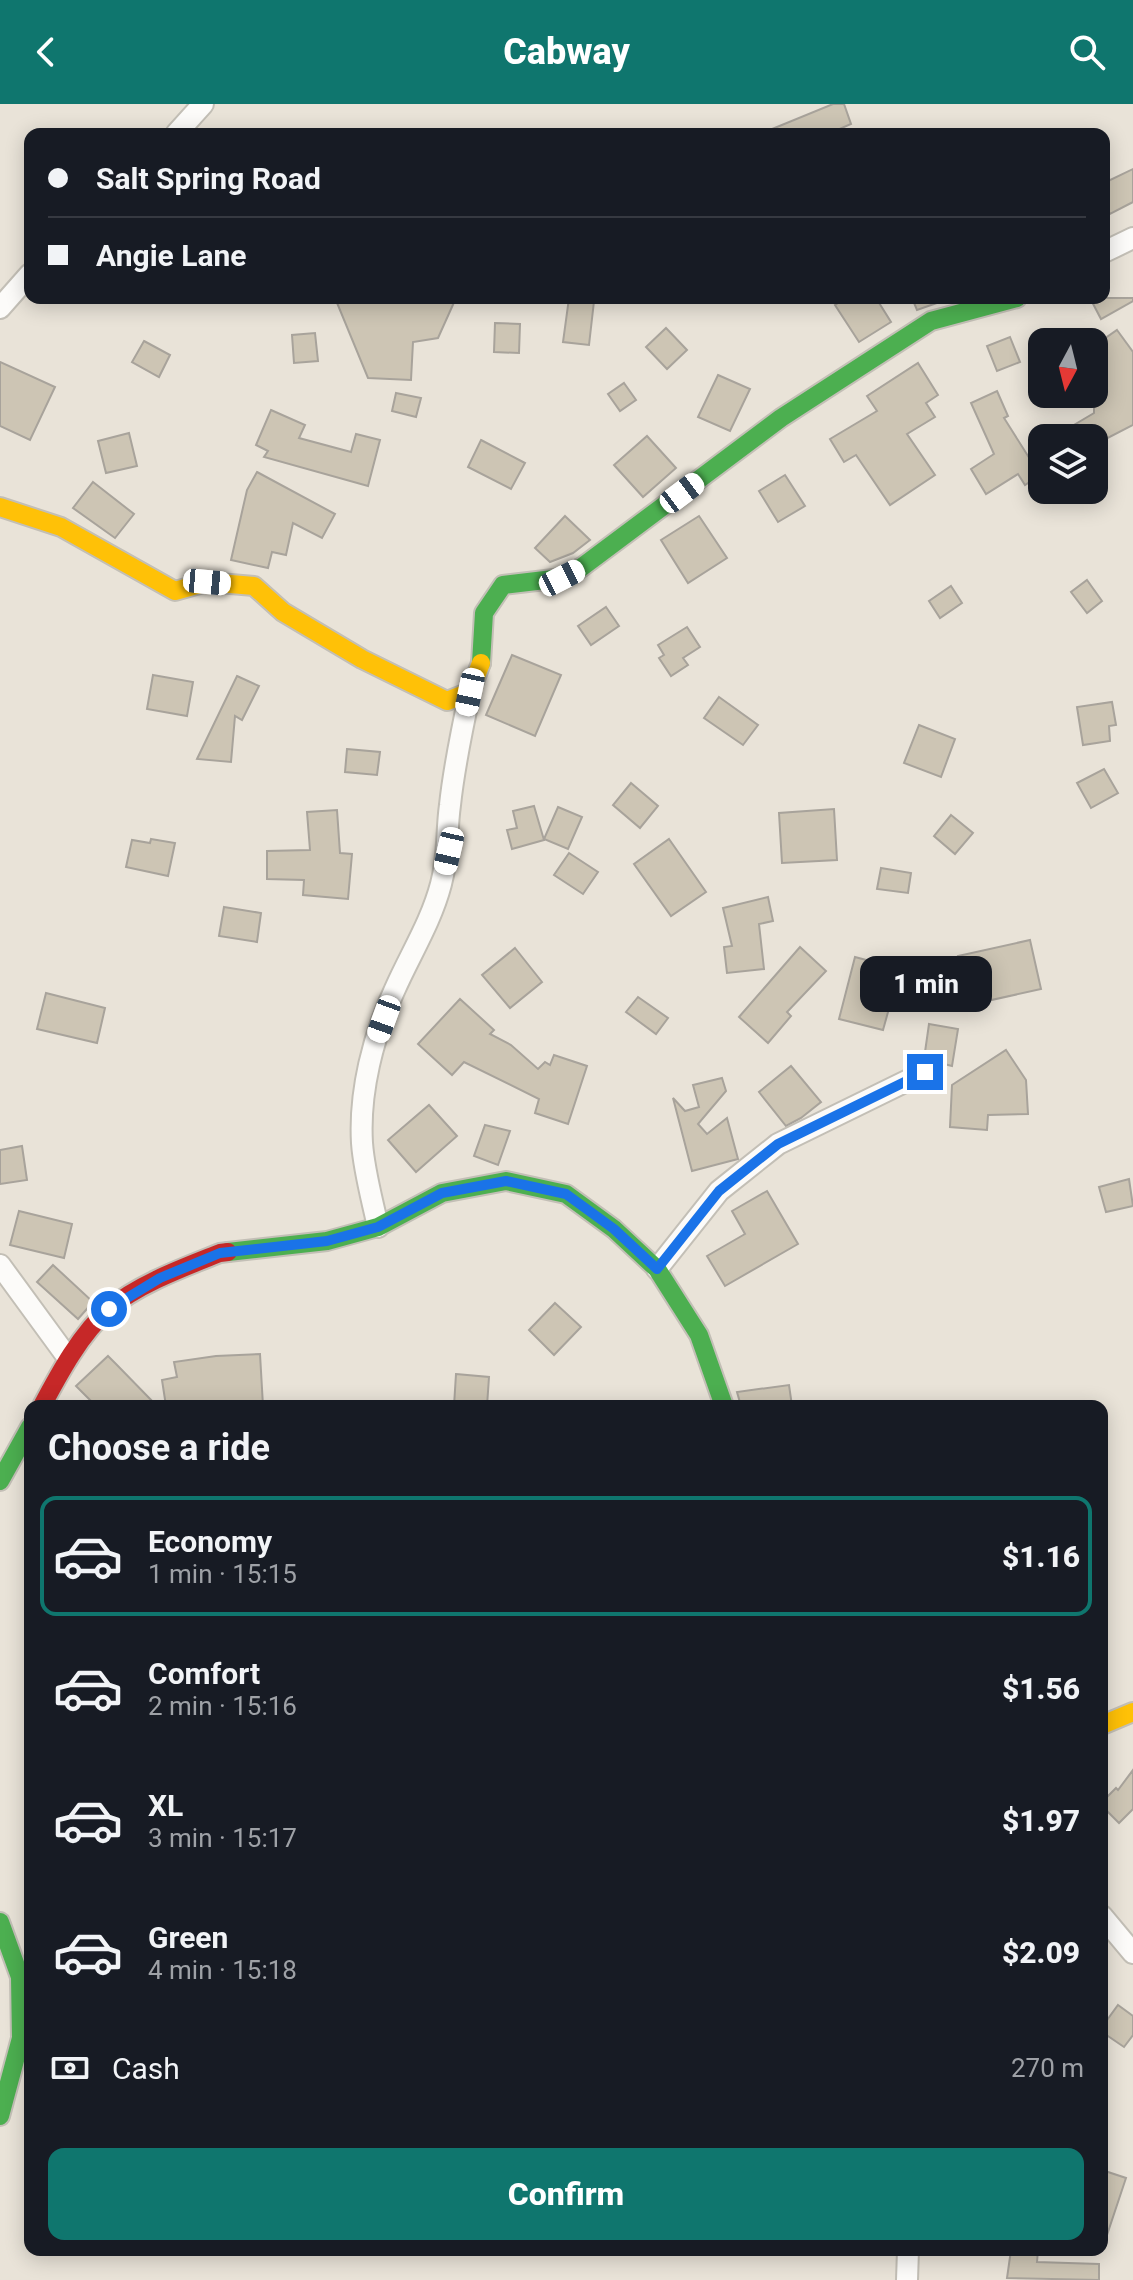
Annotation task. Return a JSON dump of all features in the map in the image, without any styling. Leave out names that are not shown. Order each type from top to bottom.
[{"type":"street","points":[[181,128],[203,104]]},
{"type":"street","points":[[1110,249],[1133,238]]},
{"type":"street","points":[[0,308],[24,281]]},
{"type":"street","points":[[378,1227],[362,1142],[366,1084],[373,1048],[389,1005],[430,922],[441,884],[449,851],[449,810],[454,769],[470,692],[483,657],[484,613],[503,585],[562,578],[582,567],[781,418],[931,321],[995,304]]},
{"type":"street","points":[[0,507],[61,527],[175,591],[207,582],[254,586],[283,612],[362,659],[447,701],[470,692]]},
{"type":"street","points":[[657,1269],[719,1191],[778,1144],[925,1072]]},
{"type":"street","points":[[45,1400],[68,1358],[109,1309],[160,1278],[220,1253],[327,1241],[378,1227],[442,1193],[506,1181],[566,1194],[614,1229],[657,1269],[699,1335],[722,1400]]},
{"type":"street","points":[[0,1265],[68,1358]]},
{"type":"street","points":[[0,1481],[24,1438]]},
{"type":"street","points":[[1108,1722],[1133,1712]]},
{"type":"street","points":[[0,1922],[20,1977],[21,2038],[0,2116]]},
{"type":"street","points":[[1108,1923],[1133,1953]]},
{"type":"street","points":[[907,2280],[908,2256]]},
{"type":"building","points":[[833,104],[844,104],[851,124],[842,128],[775,128]]},
{"type":"building","points":[[1133,169],[1133,202],[1110,214],[1110,180]]},
{"type":"building","points":[[1110,298],[1133,298],[1133,301],[1101,319],[1093,304],[1110,304]]},
{"type":"building","points":[[337,304],[453,304],[438,338],[413,342],[411,380],[368,378]]},
{"type":"building","points":[[568,304],[594,304],[589,345],[563,342]]},
{"type":"building","points":[[880,304],[891,322],[859,342],[835,305]]},
{"type":"building","points":[[914,304],[934,304],[917,310]]},
{"type":"building","points":[[495,323],[520,324],[519,353],[494,352]]},
{"type":"building","points":[[666,328],[687,350],[667,369],[646,347]]},
{"type":"building","points":[[1117,330],[1133,352],[1133,425],[1108,438],[1108,424],[1076,424],[1094,413],[1094,408],[1108,408],[1108,336]]},
{"type":"building","points":[[315,333],[318,361],[294,363],[292,335]]},
{"type":"building","points":[[1010,337],[1020,362],[997,371],[987,346]]},
{"type":"building","points":[[144,341],[170,355],[159,377],[132,362]]},
{"type":"building","points":[[0,362],[55,387],[30,440],[0,426]]},
{"type":"building","points":[[918,363],[938,395],[926,403],[935,417],[907,434],[935,475],[890,505],[856,455],[844,462],[830,439],[877,411],[867,396]]},
{"type":"building","points":[[718,375],[750,389],[730,431],[698,417]]},
{"type":"building","points":[[624,383],[636,400],[620,411],[608,394]]},
{"type":"building","points":[[997,391],[1008,416],[1004,418],[1028,456],[1028,483],[1025,485],[1018,474],[986,494],[971,469],[994,454],[971,403]]},
{"type":"building","points":[[396,393],[421,398],[416,417],[392,411]]},
{"type":"building","points":[[271,410],[305,425],[299,438],[351,452],[356,434],[380,440],[368,486],[264,457],[268,451],[256,445]]},
{"type":"building","points":[[129,433],[137,466],[106,473],[98,441]]},
{"type":"building","points":[[647,436],[676,468],[643,497],[614,465]]},
{"type":"building","points":[[481,440],[525,463],[511,489],[468,467]]},
{"type":"building","points":[[257,472],[335,514],[322,538],[293,523],[286,555],[272,552],[268,568],[231,560],[247,490]]},
{"type":"building","points":[[785,475],[805,506],[778,522],[759,491]]},
{"type":"building","points":[[93,482],[134,514],[115,538],[73,508]]},
{"type":"building","points":[[565,516],[590,540],[573,553],[550,562],[535,548]]},
{"type":"building","points":[[699,516],[727,558],[688,583],[661,540]]},
{"type":"building","points":[[1087,580],[1102,601],[1087,613],[1071,592]]},
{"type":"building","points":[[951,586],[962,603],[940,618],[929,601]]},
{"type":"building","points":[[606,607],[619,626],[591,645],[578,626]]},
{"type":"building","points":[[687,627],[700,647],[683,658],[688,665],[671,676],[659,658],[664,655],[658,645]]},
{"type":"building","points":[[512,655],[561,675],[535,736],[486,715]]},
{"type":"building","points":[[153,675],[193,682],[187,716],[147,709]]},
{"type":"building","points":[[237,676],[259,686],[242,720],[235,716],[231,762],[197,759]]},
{"type":"building","points":[[719,697],[758,725],[743,745],[704,718]]},
{"type":"building","points":[[1112,702],[1116,725],[1109,726],[1110,741],[1083,745],[1077,707]]},
{"type":"building","points":[[919,725],[955,739],[941,777],[904,763]]},
{"type":"building","points":[[347,749],[380,752],[377,775],[345,772]]},
{"type":"building","points":[[1104,769],[1118,793],[1091,808],[1077,783]]},
{"type":"building","points":[[631,783],[658,806],[640,828],[613,805]]},
{"type":"building","points":[[534,806],[544,840],[512,849],[507,830],[517,828],[513,811]]},
{"type":"building","points":[[558,807],[582,817],[568,849],[544,839]]},
{"type":"building","points":[[834,809],[837,860],[782,863],[779,813]]},
{"type":"building","points":[[337,810],[340,853],[352,854],[348,899],[303,895],[304,880],[267,879],[267,851],[310,850],[307,812]]},
{"type":"building","points":[[951,815],[973,833],[955,854],[934,836]]},
{"type":"building","points":[[151,839],[175,843],[168,876],[126,867],[132,840],[150,843]]},
{"type":"building","points":[[669,839],[706,892],[671,916],[634,864]]},
{"type":"building","points":[[569,853],[598,872],[583,894],[554,875]]},
{"type":"building","points":[[881,868],[911,873],[908,893],[877,889]]},
{"type":"building","points":[[768,897],[773,921],[759,924],[764,969],[727,973],[724,947],[732,946],[723,908]]},
{"type":"building","points":[[224,907],[261,913],[257,942],[219,936]]},
{"type":"building","points":[[1030,940],[1041,989],[969,1005],[958,956]]},
{"type":"building","points":[[800,947],[826,971],[787,1012],[791,1016],[768,1043],[739,1017]]},
{"type":"building","points":[[515,948],[542,982],[510,1008],[482,975]]},
{"type":"building","points":[[855,957],[900,969],[883,1030],[839,1019]]},
{"type":"building","points":[[46,993],[105,1008],[97,1043],[37,1029]]},
{"type":"building","points":[[638,997],[668,1018],[656,1034],[626,1012]]},
{"type":"building","points":[[460,999],[494,1030],[490,1034],[511,1045],[538,1069],[545,1062],[550,1065],[554,1055],[587,1066],[568,1124],[535,1113],[539,1099],[464,1062],[452,1075],[418,1044]]},
{"type":"building","points":[[929,1024],[958,1029],[952,1066],[924,1059]]},
{"type":"building","points":[[1006,1050],[1026,1080],[1028,1114],[988,1115],[987,1130],[950,1127],[952,1085]]},
{"type":"building","points":[[791,1066],[821,1102],[786,1126],[759,1092]]},
{"type":"building","points":[[722,1078],[726,1091],[698,1124],[707,1134],[727,1118],[738,1159],[692,1171],[673,1098],[685,1111],[699,1107],[693,1085]]},
{"type":"building","points":[[429,1105],[457,1136],[416,1172],[388,1140]]},
{"type":"building","points":[[485,1125],[510,1131],[498,1165],[474,1156]]},
{"type":"building","points":[[22,1146],[27,1180],[0,1184],[0,1150]]},
{"type":"building","points":[[1129,1179],[1133,1206],[1106,1212],[1099,1187]]},
{"type":"building","points":[[767,1191],[798,1244],[725,1286],[707,1256],[745,1234],[732,1211]]},
{"type":"building","points":[[19,1211],[72,1224],[64,1258],[10,1245]]},
{"type":"building","points":[[53,1265],[93,1302],[78,1319],[37,1282]]},
{"type":"building","points":[[555,1303],[581,1327],[554,1355],[529,1330]]},
{"type":"building","points":[[260,1354],[263,1400],[165,1400],[162,1380],[177,1377],[174,1362]]},
{"type":"building","points":[[108,1356],[151,1400],[90,1400],[76,1386]]},
{"type":"building","points":[[456,1374],[489,1377],[487,1400],[454,1400]]},
{"type":"building","points":[[789,1385],[791,1400],[739,1400],[737,1392]]},
{"type":"building","points":[[1133,1770],[1133,1809],[1119,1823],[1108,1812],[1108,1796],[1116,1788],[1118,1790]]},
{"type":"building","points":[[1118,2005],[1133,2016],[1133,2035],[1124,2047],[1108,2036],[1108,2019]]},
{"type":"building","points":[[1108,2172],[1126,2178],[1108,2232]]},
{"type":"building","points":[[1010,2256],[1038,2256],[1037,2262],[1099,2264],[1099,2280],[1007,2278]]},
{"type":"traffic: fast","points":[[481,663],[484,613],[503,585],[562,578],[582,567],[781,418],[931,321],[995,304]]},
{"type":"traffic: fast","points":[[228,1252],[327,1241],[378,1227],[442,1193],[506,1181],[566,1194],[614,1229],[657,1269],[699,1335],[722,1400]]},
{"type":"traffic: fast","points":[[0,1481],[24,1438]]},
{"type":"traffic: fast","points":[[0,1922],[20,1977],[21,2038],[0,2116]]},
{"type":"traffic: slow","points":[[0,507],[61,527],[175,591],[207,582],[254,586],[283,612],[362,659],[447,701],[470,692],[481,663]]},
{"type":"traffic: slow","points":[[1108,1722],[1133,1712]]},
{"type":"traffic: jam","points":[[45,1400],[80,1342],[109,1309],[162,1277],[228,1252]]},
{"type":"route","points":[[109,1309],[160,1278],[220,1253],[327,1241],[378,1227],[442,1193],[506,1181],[566,1194],[614,1229],[657,1269],[719,1191],[778,1144],[925,1072]]}]
